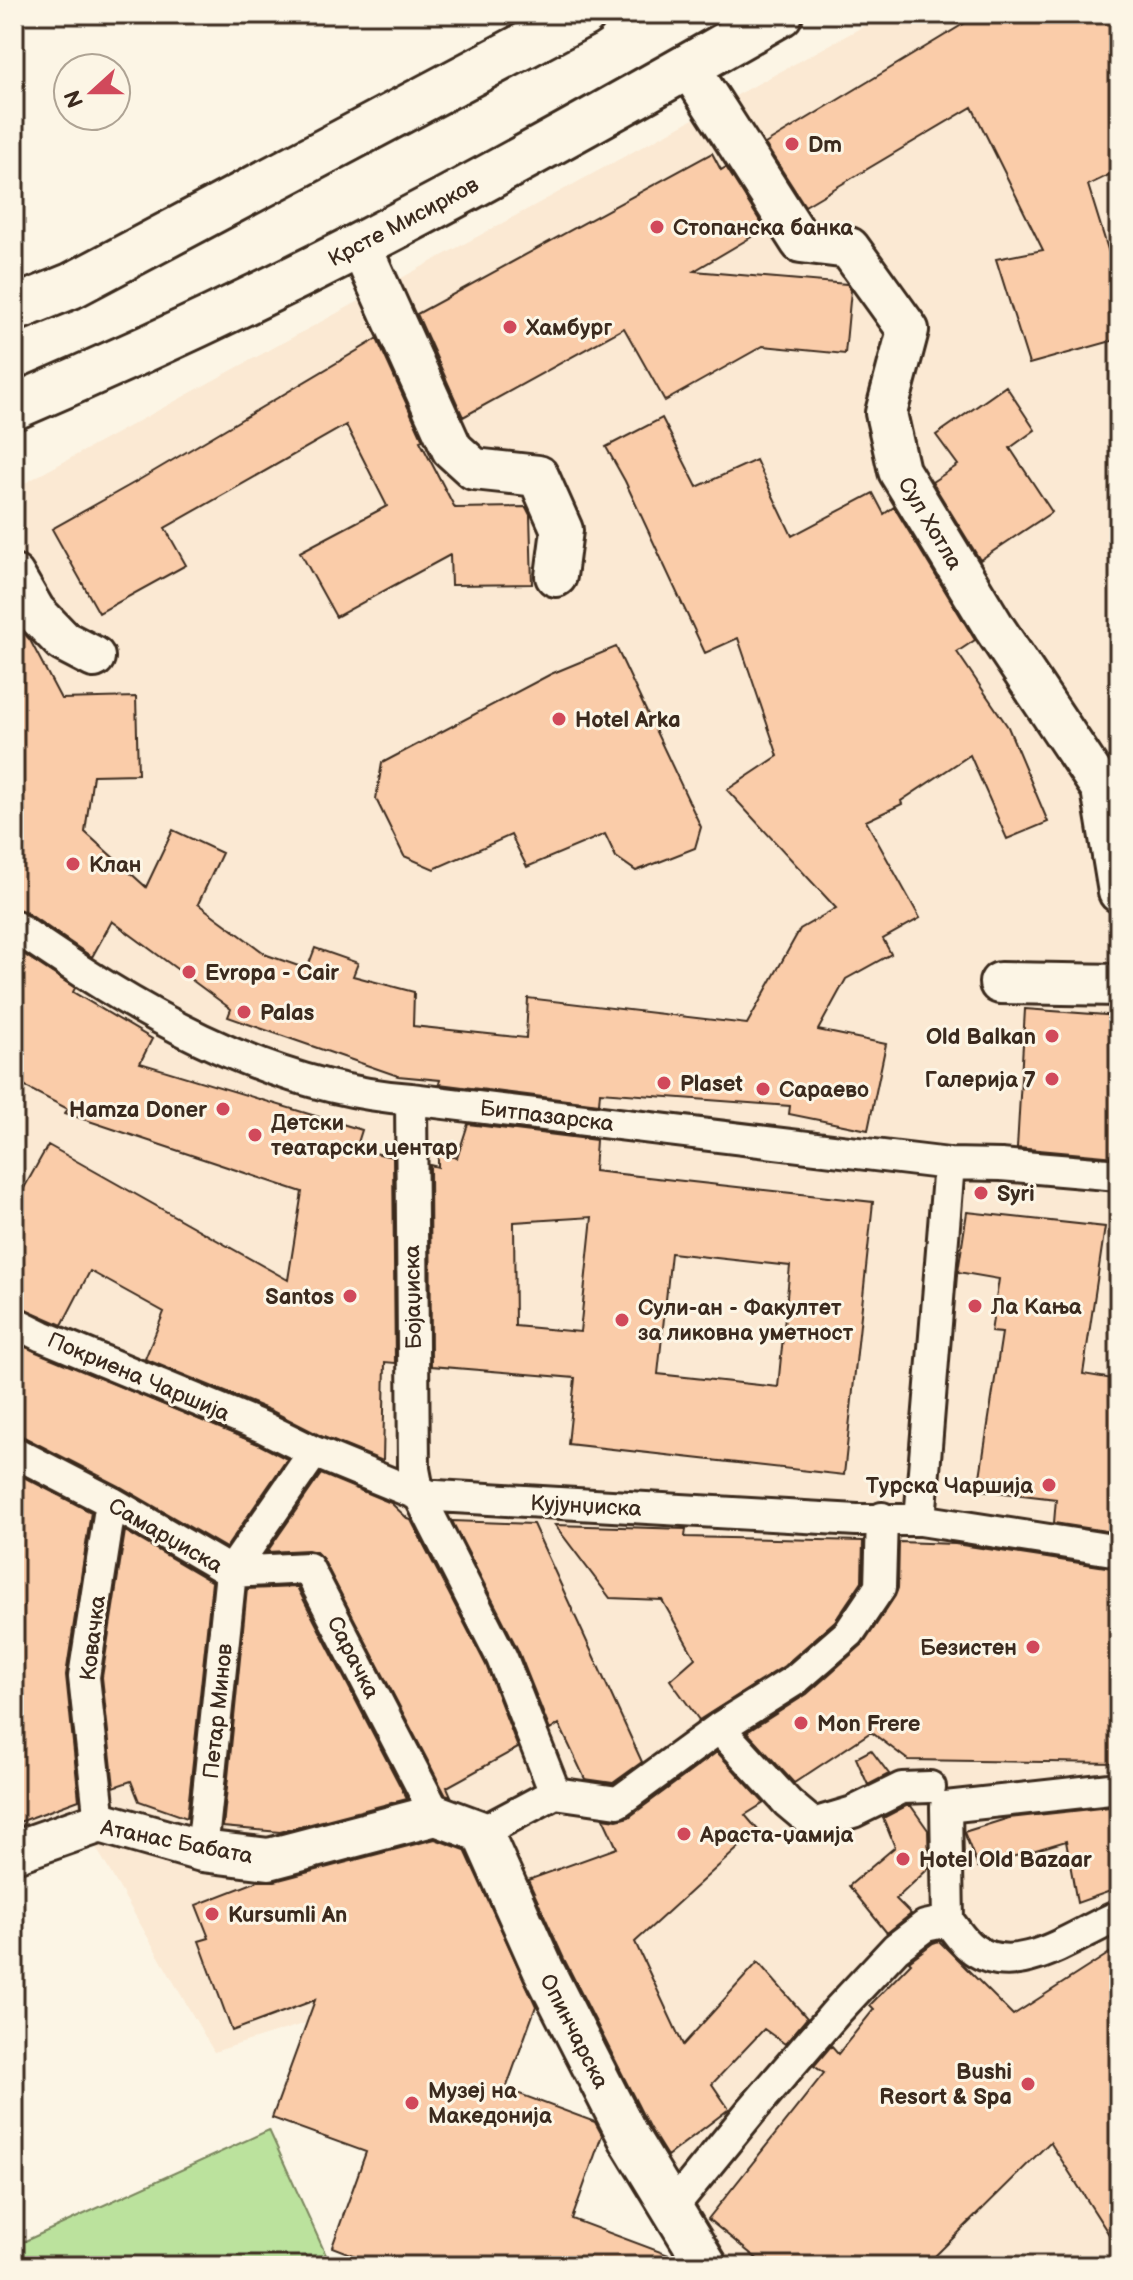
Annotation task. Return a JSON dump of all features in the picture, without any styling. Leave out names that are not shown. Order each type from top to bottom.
[{"type":"street","points":[[14,309],[71,286],[584,14]]},
{"type":"street","name":"Крсте Мисирков","points":[[14,407],[120,362],[360,245],[780,14]]},
{"type":"street","name":"Сул Хотла","points":[[688,66],[801,242],[849,248],[908,330],[886,413],[899,471],[995,629],[1102,789],[1119,892]]},
{"type":"street","points":[[360,245],[452,449],[474,469],[538,476],[562,530],[556,576]]},
{"type":"street","points":[[14,576],[35,612],[63,641],[94,657]]},
{"type":"street","name":"Битпазарска","points":[[14,926],[99,982],[185,1032],[227,1053],[284,1074],[335,1088],[373,1096],[949,1164],[1119,1175]]},
{"type":"street","points":[[1000,983],[1119,985]]},
{"type":"street","name":"Бојаџиска","points":[[411,1099],[414,1469],[419,1495],[502,1658],[555,1793]]},
{"type":"street","points":[[920,1520],[949,1164]]},
{"type":"street","name":"Покриена Чаршија","points":[[14,1322],[265,1428]]},
{"type":"street","name":"Кујунџиска","points":[[265,1428],[314,1452],[419,1495],[857,1520],[920,1520],[1119,1551]]},
{"type":"street","name":"Самарџиска","points":[[14,1452],[111,1502],[231,1572],[314,1452]]},
{"type":"street","name":"Ковачка","points":[[100,1822],[84,1677],[111,1502]]},
{"type":"street","points":[[436,1815],[482,1832],[555,1793],[618,1802],[719,1728],[795,1680],[849,1633],[880,1587],[882,1518]]},
{"type":"street","name":"Сарачка","points":[[231,1572],[308,1568],[436,1815]]},
{"type":"street","name":"Петар Минов","points":[[202,1851],[231,1572]]},
{"type":"street","points":[[719,1728],[788,1803],[813,1824],[853,1812],[902,1788],[930,1787]]},
{"type":"street","points":[[1119,1788],[946,1807],[948,1921],[972,1949],[994,1960],[1017,1961],[1119,1916]]},
{"type":"street","name":"Атанас Бабата","points":[[14,1852],[100,1822],[202,1851],[269,1859],[436,1815]]},
{"type":"street","name":"Опинчарска","points":[[482,1832],[543,1969],[629,2138],[707,2266]]},
{"type":"street","points":[[671,2209],[838,2010],[896,1948],[925,1926],[948,1921]]},
{"type":"shaded area","points":[[886,14],[1119,14],[1119,2262],[1115,2266],[694,2266],[517,1956],[214,2052],[90,1837],[14,1865],[14,489]]},
{"type":"green space","points":[[269,2130],[331,2266],[14,2266],[14,2246]]},
{"type":"building","points":[[980,14],[1119,14],[1119,170],[1088,185],[1119,285],[1119,339],[1029,364],[996,259],[1043,250],[972,107],[805,206],[765,144]]},
{"type":"building","points":[[712,153],[721,170],[726,167],[765,229],[694,271],[847,284],[851,290],[845,354],[763,346],[665,401],[624,328],[463,417],[417,314]]},
{"type":"building","points":[[377,339],[423,440],[420,441],[455,508],[526,507],[530,515],[532,584],[451,585],[450,555],[336,617],[300,552],[387,506],[346,425],[165,528],[186,565],[99,613],[52,529]]},
{"type":"building","points":[[1006,386],[1035,430],[1010,448],[1052,512],[980,560],[932,482],[958,465],[936,435]]},
{"type":"building","points":[[662,418],[697,487],[756,460],[792,536],[873,493],[884,514],[894,507],[975,640],[957,652],[1008,727],[1048,822],[1007,839],[970,755],[901,801],[902,804],[866,821],[920,918],[883,939],[891,954],[846,979],[818,1030],[886,1044],[868,1130],[789,1114],[790,1106],[600,1092],[599,1104],[398,1076],[228,1017],[231,1009],[112,921],[92,957],[24,911],[14,908],[14,622],[30,640],[61,699],[136,697],[138,774],[93,775],[85,832],[146,887],[173,830],[222,853],[198,904],[267,955],[307,969],[315,948],[358,963],[353,976],[414,992],[413,1026],[526,1038],[528,998],[747,1024],[800,929],[836,908],[727,790],[778,756],[738,638],[705,653],[606,447]]},
{"type":"building","name":"Hotel Arka","points":[[616,647],[701,827],[695,848],[636,871],[616,857],[605,834],[527,867],[511,835],[434,869],[404,856],[376,799],[382,763],[551,674]]},
{"type":"building","points":[[14,948],[75,988],[73,992],[152,1039],[140,1063],[362,1130],[356,1149],[393,1157],[395,1363],[385,1362],[383,1461],[145,1359],[164,1312],[90,1271],[62,1325],[14,1304],[14,1206],[48,1145],[288,1280],[302,1192],[65,1113],[68,1109],[14,1081]]},
{"type":"building","name":"Галерија 7","points":[[1025,1009],[1119,1016],[1119,1139],[1116,1157],[1017,1148]]},
{"type":"building","name":"Сули-ан - Факултет за ликовна уметност","points":[[468,1124],[596,1140],[594,1171],[873,1202],[844,1475],[568,1444],[575,1378],[431,1366],[430,1165],[438,1167],[438,1152],[457,1158]],"holes":[[[592,1217],[580,1332],[515,1326],[514,1222]],[[671,1253],[790,1266],[778,1387],[658,1374]]]},
{"type":"building","points":[[967,1212],[1105,1227],[1083,1374],[1119,1380],[1119,1533],[1054,1523],[1056,1499],[978,1490],[1002,1333],[991,1332],[999,1279],[958,1272]]},
{"type":"building","points":[[14,1342],[287,1459],[226,1548],[119,1486],[14,1434]]},
{"type":"building","points":[[14,1472],[91,1512],[66,1675],[79,1800],[14,1824]]},
{"type":"building","points":[[321,1474],[391,1503],[411,1520],[486,1665],[518,1748],[447,1787],[451,1796],[445,1794],[323,1559],[316,1552],[308,1550],[267,1552]]},
{"type":"building","points":[[452,1521],[533,1524],[642,1762],[613,1783],[585,1779],[559,1724],[550,1730],[518,1650]]},
{"type":"building","points":[[555,1525],[686,1529],[685,1537],[863,1541],[862,1581],[835,1621],[784,1666],[699,1720],[670,1680],[695,1658],[662,1600],[610,1598]]},
{"type":"building","points":[[125,1531],[212,1582],[187,1818],[139,1801],[131,1781],[114,1787],[102,1677]]},
{"type":"building","points":[[899,1542],[955,1544],[1119,1569],[1119,1763],[908,1760],[871,1732],[794,1783],[747,1732],[807,1694],[864,1643],[898,1588]]},
{"type":"building","points":[[297,1587],[407,1799],[280,1832],[223,1827],[247,1589]]},
{"type":"building","points":[[871,1750],[889,1774],[868,1785],[856,1758]]},
{"type":"building","points":[[717,1752],[764,1803],[745,1815],[758,1830],[635,1942],[683,2045],[758,1962],[807,2018],[785,2044],[764,2029],[712,2084],[729,2109],[667,2156],[649,2127],[564,1959],[528,1880],[617,1848],[603,1818],[617,1820],[629,1817]]},
{"type":"building","name":"Hotel Old Bazaar","points":[[911,1806],[928,1830],[929,1868],[896,1899],[911,1914],[887,1933],[849,1886],[895,1847],[883,1818]]},
{"type":"building","points":[[1119,1806],[1119,1888],[1077,1903],[1066,1841],[978,1867],[964,1832],[1009,1818]]},
{"type":"building","name":"Музеј на Македонија","points":[[435,1839],[465,1850],[536,2006],[506,2089],[595,2122],[602,2135],[572,2219],[674,2257],[680,2266],[381,2266],[332,2247],[366,2152],[272,2118],[315,2000],[232,2031],[199,1941],[209,1938],[196,1905],[258,1881],[275,1881]]},
{"type":"building","points":[[939,1941],[1013,2015],[1119,1947],[1119,2250],[1050,2142],[925,2266],[766,2266],[708,2219],[824,2073],[814,2066],[831,2046],[838,2054],[874,2009],[870,2005],[911,1963],[909,1961]]},
{"type":"place","name":"Dm","points":[[792,144]]},
{"type":"place","name":"Стопанска банка","points":[[657,227]]},
{"type":"place","name":"Хамбург","points":[[510,327]]},
{"type":"place","name":"Hotel Arka","points":[[559,719]]},
{"type":"place","name":"Клан","points":[[73,864]]},
{"type":"place","name":"Evropa - Cair","points":[[189,972]]},
{"type":"place","name":"Palas","points":[[244,1012]]},
{"type":"place","name":"Old Balkan","points":[[1052,1036]]},
{"type":"place","name":"Галерија 7","points":[[1052,1079]]},
{"type":"place","name":"Plaset","points":[[664,1083]]},
{"type":"place","name":"Сараево","points":[[763,1089]]},
{"type":"place","name":"Hamza Doner","points":[[223,1109]]},
{"type":"place","name":"Детски театарски центар","points":[[255,1135]]},
{"type":"place","name":"Syri","points":[[981,1193]]},
{"type":"place","name":"Santos","points":[[350,1296]]},
{"type":"place","name":"Ла Кања","points":[[975,1306]]},
{"type":"place","name":"Сули-ан - Факултет за ликовна уметност","points":[[622,1320]]},
{"type":"place","name":"Турска Чаршија","points":[[1049,1485]]},
{"type":"place","name":"Безистен","points":[[1033,1647]]},
{"type":"place","name":"Mon Frere","points":[[801,1723]]},
{"type":"place","name":"Араста-џамија","points":[[684,1834]]},
{"type":"place","name":"Hotel Old Bazaar","points":[[903,1859]]},
{"type":"place","name":"Kursumli An","points":[[212,1914]]},
{"type":"place","name":"Bushi Resort & Spa","points":[[1028,2084]]},
{"type":"place","name":"Музеј на Македонија","points":[[412,2103]]}]
